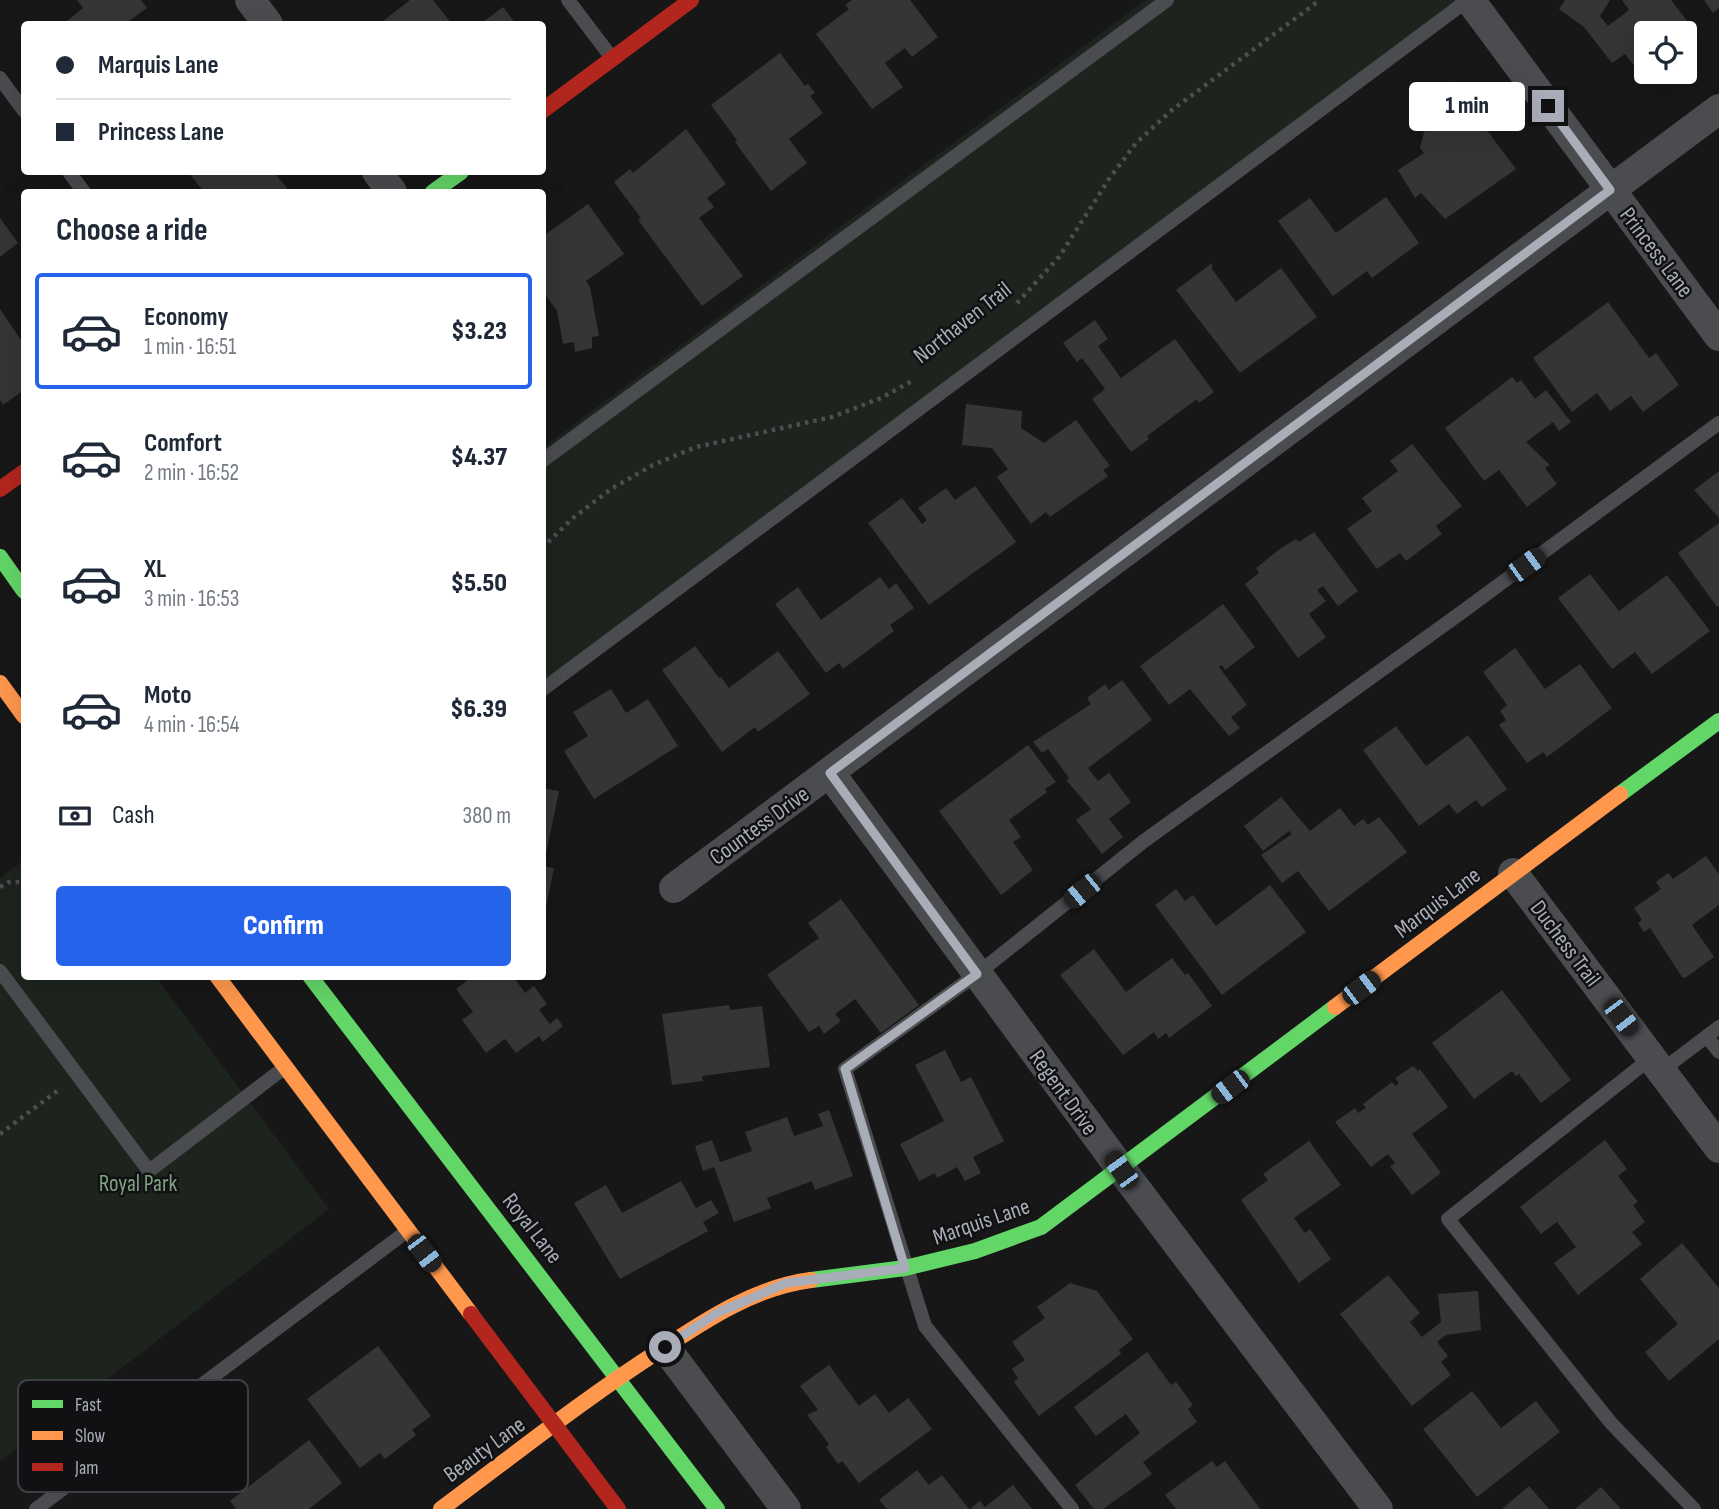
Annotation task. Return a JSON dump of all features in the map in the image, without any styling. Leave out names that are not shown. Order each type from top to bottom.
[{"type":"street","points":[[250,0],[266,21]]},
{"type":"street","points":[[546,108],[691,0]]},
{"type":"street","name":"Princess Lane","points":[[1469,0],[1719,336]]},
{"type":"street","name":"Countess Drive","points":[[674,888],[1719,109]]},
{"type":"street","points":[[437,189],[457,175]]},
{"type":"street","points":[[0,489],[21,474]]},
{"type":"street","points":[[0,557],[21,587]]},
{"type":"street","points":[[0,683],[21,712]]},
{"type":"street","name":"Marquis Lane","points":[[554,1426],[618,1377],[717,1313],[786,1283],[905,1268],[975,1251],[1041,1227],[1121,1170],[1513,873],[1719,721]]},
{"type":"street","name":"Regent Drive","points":[[830,773],[1121,1170],[1378,1509]]},
{"type":"street","name":"Duchess Trail","points":[[1513,873],[1719,1148]]},
{"type":"street","points":[[220,980],[618,1509]]},
{"type":"street","name":"Royal Lane","points":[[313,980],[717,1509]]},
{"type":"street","points":[[665,1347],[786,1509]]},
{"type":"street","name":"Beauty Lane","points":[[441,1509],[554,1426]]},
{"type":"lane","points":[[568,0],[612,59]]},
{"type":"lane","points":[[546,458],[1167,0]]},
{"type":"lane","points":[[546,687],[1469,0]]},
{"type":"lane","points":[[0,78],[21,107]]},
{"type":"lane","points":[[1072,1509],[925,1326],[845,1069],[977,974],[1144,841],[1719,423]]},
{"type":"lane","points":[[0,971],[149,1171],[285,1068]]},
{"type":"lane","points":[[1694,1509],[1611,1423],[1448,1219],[1656,1064],[1707,1037],[1719,1027]]},
{"type":"lane","points":[[1707,1037],[1719,1052]]},
{"type":"lane","points":[[208,1380],[407,1231]]},
{"type":"lane","points":[[36,1509],[59,1492]]},
{"type":"path","name":"Northaven Trail","points":[[1016,303],[1059,257],[1109,179],[1136,143],[1172,110],[1320,0]]},
{"type":"path","name":"Northaven Trail","points":[[546,544],[573,518],[611,489],[653,465],[696,447],[832,417],[881,398],[915,380]]},
{"type":"path","points":[[0,887],[9,882],[21,881]]},
{"type":"path","points":[[0,1134],[78,1075]]},
{"type":"green space","points":[[1146,0],[1464,0],[546,682],[546,445]]},
{"type":"green space","name":"Royal Park","points":[[21,862],[21,980],[158,980],[329,1209],[106,1380],[18,1380],[18,1447],[0,1461],[0,878]]},
{"type":"building","points":[[77,0],[141,0],[147,8],[129,21],[67,21],[83,8]]},
{"type":"building","points":[[410,0],[433,0],[450,21],[383,21]]},
{"type":"building","points":[[852,0],[910,0],[938,37],[912,57],[905,48],[885,63],[903,87],[872,109],[816,34],[849,9],[845,5]]},
{"type":"building","points":[[1565,0],[1610,0],[1600,16],[1608,26],[1629,10],[1622,0],[1671,0],[1687,21],[1634,21],[1634,66],[1625,54],[1612,63],[1584,27],[1559,9]]},
{"type":"building","points":[[1704,0],[1719,0],[1719,8],[1713,13]]},
{"type":"building","points":[[503,7],[514,21],[484,21]]},
{"type":"building","points":[[780,53],[805,86],[808,84],[815,93],[810,96],[823,113],[789,139],[807,163],[771,191],[711,105]]},
{"type":"building","points":[[1450,81],[1516,169],[1445,219],[1421,193],[1415,198],[1398,170],[1424,153],[1420,148],[1424,132],[1435,124],[1420,103]]},
{"type":"building","points":[[686,129],[726,184],[707,198],[714,207],[699,218],[743,276],[702,306],[638,220],[641,218],[614,182],[630,169],[633,173]]},
{"type":"building","points":[[190,175],[276,175],[288,189],[202,189]]},
{"type":"building","points":[[1386,197],[1419,243],[1372,278],[1367,271],[1333,296],[1278,221],[1310,198],[1336,233]]},
{"type":"building","points":[[588,204],[624,254],[586,281],[590,287],[599,336],[592,337],[592,348],[575,352],[574,342],[563,344],[557,311],[546,296],[546,234]]},
{"type":"building","points":[[0,218],[18,243],[0,257]]},
{"type":"building","points":[[1212,263],[1212,269],[1236,302],[1281,268],[1317,317],[1240,373],[1176,290]]},
{"type":"building","points":[[1608,302],[1649,358],[1656,353],[1679,385],[1643,412],[1631,396],[1610,411],[1597,393],[1572,412],[1533,358]]},
{"type":"building","points":[[0,309],[21,340],[21,392],[3,405],[0,400]]},
{"type":"building","points":[[1095,320],[1108,339],[1098,346],[1121,378],[1175,339],[1214,392],[1199,403],[1197,399],[1147,436],[1149,439],[1131,452],[1092,399],[1105,389],[1082,358],[1077,362],[1063,343]]},
{"type":"building","points":[[1512,377],[1517,383],[1521,380],[1535,399],[1546,390],[1571,422],[1559,431],[1553,422],[1526,442],[1550,465],[1545,468],[1557,484],[1527,507],[1499,470],[1484,481],[1445,428]]},
{"type":"building","points":[[966,404],[1022,411],[1021,428],[1044,443],[1076,420],[1110,466],[1103,470],[1108,476],[1050,517],[1046,512],[1031,524],[997,477],[1008,469],[992,448],[962,445]]},
{"type":"building","points":[[1412,444],[1462,506],[1436,526],[1442,534],[1406,561],[1400,553],[1377,569],[1347,529],[1372,511],[1362,498],[1398,471],[1390,461]]},
{"type":"building","points":[[1719,471],[1719,518],[1694,490]]},
{"type":"building","points":[[975,486],[1016,542],[929,605],[868,523],[902,498],[922,524],[927,520],[918,508],[946,488],[955,500]]},
{"type":"building","points":[[1719,523],[1719,606],[1717,607],[1678,553]]},
{"type":"building","points":[[1314,532],[1358,591],[1338,606],[1323,586],[1317,590],[1326,601],[1309,614],[1326,637],[1298,658],[1245,584],[1259,573],[1256,568],[1281,548],[1296,539],[1299,542]]},
{"type":"building","points":[[1590,574],[1619,611],[1667,575],[1710,631],[1652,674],[1635,652],[1612,669],[1558,598]]},
{"type":"building","points":[[880,577],[889,589],[896,583],[914,608],[890,625],[894,631],[843,669],[839,663],[826,673],[775,604],[798,587],[821,620]]},
{"type":"building","points":[[1223,604],[1255,647],[1225,670],[1222,665],[1219,667],[1247,705],[1231,717],[1240,728],[1229,736],[1190,689],[1169,705],[1140,666]]},
{"type":"building","points":[[695,646],[729,688],[778,651],[810,694],[758,732],[755,727],[722,752],[662,670]]},
{"type":"building","points":[[1515,648],[1545,689],[1580,664],[1612,708],[1547,757],[1543,752],[1527,763],[1499,725],[1506,720],[1500,711],[1507,705],[1483,672]]},
{"type":"building","points":[[1122,680],[1152,720],[1088,768],[1098,781],[1109,773],[1131,802],[1109,819],[1123,837],[1102,854],[1076,820],[1091,809],[1066,780],[1069,778],[1048,749],[1042,753],[1033,742],[1091,704],[1087,698],[1105,684],[1109,690]]},
{"type":"building","points":[[611,689],[626,713],[648,699],[678,746],[594,799],[564,751],[588,736],[573,712]]},
{"type":"building","points":[[1396,726],[1426,766],[1468,735],[1507,789],[1482,807],[1476,800],[1457,814],[1449,804],[1419,826],[1363,750]]},
{"type":"building","points":[[1028,745],[1056,782],[1045,789],[1047,792],[1009,820],[1021,837],[1013,842],[1033,870],[1001,895],[939,811]]},
{"type":"building","points":[[546,789],[559,791],[546,853]]},
{"type":"building","points":[[1281,797],[1310,831],[1340,808],[1354,826],[1363,819],[1368,825],[1379,817],[1407,852],[1329,911],[1298,871],[1282,883],[1261,855],[1292,834],[1289,831],[1263,851],[1244,826]]},
{"type":"building","points":[[1706,856],[1719,874],[1719,905],[1692,925],[1714,957],[1685,978],[1650,928],[1644,932],[1638,923],[1642,920],[1634,908],[1661,889],[1656,882],[1668,873],[1673,879]]},
{"type":"building","points":[[546,867],[554,868],[546,907]]},
{"type":"building","points":[[1270,885],[1306,932],[1222,995],[1155,905],[1176,889],[1185,901],[1193,895],[1216,926]]},
{"type":"building","points":[[841,899],[919,1005],[881,1033],[855,999],[835,1014],[841,1021],[824,1034],[819,1026],[809,1032],[767,975],[819,938],[808,923]]},
{"type":"building","points":[[1094,949],[1126,992],[1172,958],[1185,975],[1188,973],[1212,1006],[1169,1038],[1166,1033],[1158,1039],[1154,1032],[1123,1055],[1060,975]]},
{"type":"building","points":[[468,980],[516,980],[525,993],[534,986],[547,1004],[539,1010],[550,1024],[557,1018],[563,1026],[543,1042],[539,1036],[516,1053],[505,1039],[486,1053],[462,1020],[473,1012],[456,989]]},
{"type":"building","points":[[1502,990],[1571,1080],[1541,1103],[1519,1074],[1516,1076],[1512,1071],[1474,1099],[1432,1043]]},
{"type":"building","points":[[729,1005],[730,1010],[762,1006],[770,1067],[702,1076],[703,1081],[672,1085],[662,1014]]},
{"type":"building","points":[[945,1050],[961,1082],[971,1077],[1004,1141],[973,1157],[981,1173],[965,1181],[957,1167],[937,1178],[935,1173],[919,1181],[900,1144],[944,1121],[915,1065]]},
{"type":"building","points":[[1413,1066],[1418,1071],[1420,1069],[1448,1107],[1412,1134],[1441,1173],[1412,1195],[1390,1166],[1395,1163],[1388,1154],[1371,1167],[1335,1122],[1355,1108],[1358,1113],[1366,1108],[1363,1104],[1392,1082],[1395,1086],[1399,1083],[1395,1078]]},
{"type":"building","points":[[829,1110],[853,1176],[815,1190],[812,1181],[767,1198],[771,1208],[734,1222],[714,1167],[703,1171],[695,1146],[712,1140],[720,1162],[752,1151],[745,1132],[787,1117],[794,1136],[823,1126],[818,1114]]},
{"type":"building","points":[[1605,1140],[1627,1169],[1618,1176],[1638,1202],[1633,1205],[1645,1222],[1632,1232],[1642,1244],[1578,1295],[1554,1263],[1576,1247],[1557,1222],[1541,1234],[1520,1207]]},
{"type":"building","points":[[1309,1141],[1341,1185],[1294,1218],[1305,1233],[1310,1229],[1331,1259],[1299,1283],[1241,1200],[1268,1180],[1263,1174]]},
{"type":"building","points":[[681,1181],[696,1208],[711,1200],[719,1213],[703,1222],[708,1231],[620,1279],[574,1203],[606,1185],[622,1213]]},
{"type":"building","points":[[1682,1243],[1719,1288],[1719,1339],[1669,1381],[1645,1352],[1678,1324],[1640,1279]]},
{"type":"building","points":[[1388,1275],[1420,1313],[1410,1322],[1422,1337],[1441,1322],[1438,1294],[1478,1291],[1481,1330],[1446,1335],[1437,1342],[1448,1356],[1441,1362],[1451,1375],[1412,1406],[1340,1314]]},
{"type":"building","points":[[1070,1283],[1097,1291],[1133,1339],[1119,1350],[1121,1354],[1039,1416],[1014,1382],[1018,1378],[1012,1369],[1025,1360],[1012,1342],[1045,1318],[1037,1307]]},
{"type":"building","points":[[378,1346],[431,1416],[412,1430],[416,1435],[385,1459],[380,1453],[360,1468],[307,1399]]},
{"type":"building","points":[[1147,1352],[1171,1385],[1176,1382],[1193,1405],[1188,1409],[1197,1422],[1143,1462],[1152,1474],[1103,1509],[1094,1509],[1075,1485],[1140,1433],[1126,1414],[1096,1436],[1074,1407]]},
{"type":"building","points":[[829,1365],[859,1406],[875,1394],[889,1413],[908,1398],[932,1429],[859,1483],[842,1461],[838,1464],[826,1447],[829,1444],[807,1415],[818,1410],[800,1386]]},
{"type":"building","points":[[1472,1391],[1501,1428],[1536,1401],[1560,1432],[1477,1497],[1423,1429]]},
{"type":"building","points":[[309,1440],[342,1483],[309,1509],[236,1509],[230,1501],[242,1492],[248,1492],[248,1487]]},
{"type":"building","points":[[1212,1461],[1217,1467],[1225,1461],[1260,1509],[1176,1509],[1165,1495]]},
{"type":"building","points":[[917,1470],[929,1485],[942,1475],[969,1509],[887,1509],[879,1500]]},
{"type":"building","points":[[1013,1485],[1032,1509],[970,1509],[980,1501],[985,1507]]},
{"type":"building","points":[[1529,1486],[1549,1509],[1502,1509]]},
{"type":"building","points":[[1601,1487],[1621,1509],[1575,1509]]},
{"type":"traffic: fast","points":[[437,189],[457,175]]},
{"type":"traffic: fast","points":[[0,557],[21,587]]},
{"type":"traffic: fast","points":[[1620,794],[1719,721]]},
{"type":"traffic: fast","points":[[313,980],[717,1509]]},
{"type":"traffic: fast","points":[[811,1280],[905,1268],[975,1251],[1041,1227],[1335,1007]]},
{"type":"traffic: slow","points":[[0,683],[21,712]]},
{"type":"traffic: slow","points":[[1335,1007],[1620,794]]},
{"type":"traffic: slow","points":[[220,980],[471,1314]]},
{"type":"traffic: slow","points":[[441,1509],[605,1387],[697,1327],[752,1297],[811,1280]]},
{"type":"traffic: jam","points":[[546,108],[691,0]]},
{"type":"traffic: jam","points":[[0,489],[21,474]]},
{"type":"traffic: jam","points":[[471,1314],[618,1509]]},
{"type":"route","points":[[665,1347],[717,1313],[786,1283],[905,1268],[845,1069],[977,974],[830,773],[1610,190],[1548,106]]}]
